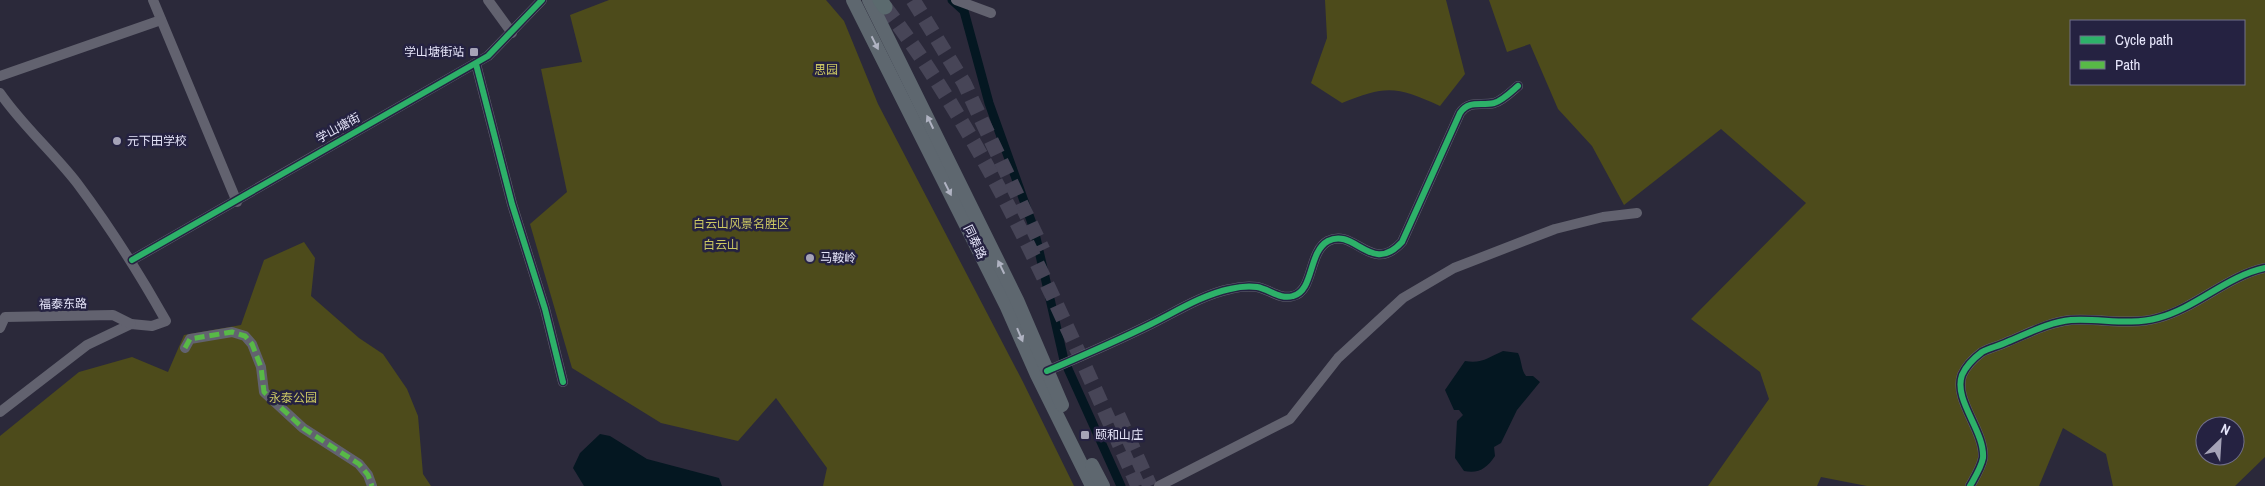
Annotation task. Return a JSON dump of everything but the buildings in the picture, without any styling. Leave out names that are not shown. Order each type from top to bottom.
[{"type":"main road","name":"同泰路","points":[[853,0],[1006,305],[1037,375],[1092,486]]},
{"type":"main road","name":"同泰路","points":[[868,0],[977,216],[1047,371],[1103,486]]},
{"type":"street","points":[[153,0],[237,202]]},
{"type":"street","points":[[488,0],[512,33]]},
{"type":"street","name":"学山塘街","points":[[132,260],[237,202],[314,154],[476,64],[488,56],[512,33],[542,0]]},
{"type":"street","points":[[956,0],[991,13]]},
{"type":"street","points":[[0,76],[161,20]]},
{"type":"street","points":[[476,64],[512,204],[545,310],[563,382]]},
{"type":"street","points":[[1047,371],[1113,343],[1194,302],[1230,289],[1257,287],[1278,296],[1294,296],[1305,288],[1316,254],[1325,242],[1333,239],[1341,238],[1377,255],[1383,256],[1394,251],[1402,242],[1460,113],[1465,106],[1495,103],[1518,86]]},
{"type":"street","points":[[0,92],[15,115],[42,141],[76,183],[132,260],[166,321],[152,326],[131,324],[87,345],[0,412]]},
{"type":"street","points":[[1159,486],[1290,419],[1338,358],[1403,298],[1454,268],[1555,229],[1603,217],[1637,212]]},
{"type":"street","points":[[1970,486],[1979,471],[1983,458],[1972,417],[1960,388],[1966,366],[1983,352],[2039,328],[2070,320],[2129,323],[2158,318],[2184,309],[2220,288],[2265,268]]},
{"type":"street","name":"福泰东路","points":[[0,328],[5,317],[113,315],[131,324]]},
{"type":"street","points":[[184,348],[190,339],[232,332],[245,336],[252,344],[261,367],[264,392],[303,428],[359,464],[368,475],[372,486]]},
{"type":"green space","name":"白云山","points":[[609,0],[826,0],[844,21],[878,104],[1023,382],[1074,486],[823,486],[827,468],[776,398],[738,441],[661,423],[572,368],[530,224],[567,192],[541,69],[582,62],[570,15]]},
{"type":"green space","points":[[1325,0],[1446,0],[1465,74],[1440,106],[1413,95],[1391,90],[1370,93],[1342,103],[1311,83],[1327,38]]},
{"type":"green space","points":[[1489,0],[2265,0],[2265,457],[2235,486],[2113,486],[2106,454],[2063,428],[2039,486],[1867,486],[1821,477],[1817,486],[1708,486],[1769,399],[1760,372],[1691,319],[1806,203],[1721,129],[1624,205],[1592,146],[1558,109],[1530,44],[1507,52]]},
{"type":"green space","name":"永泰公园","points":[[304,242],[315,258],[311,296],[359,338],[383,354],[407,389],[418,416],[423,474],[431,486],[0,486],[0,436],[79,372],[132,357],[168,372],[184,335],[241,325],[264,260]]},
{"type":"water","points":[[1503,351],[1518,353],[1526,376],[1533,376],[1540,382],[1517,410],[1501,443],[1494,447],[1495,456],[1492,460],[1486,467],[1478,471],[1464,471],[1455,458],[1457,421],[1463,415],[1459,410],[1454,410],[1445,390],[1465,361],[1481,361]]},
{"type":"water","points":[[600,434],[610,436],[647,459],[719,478],[722,486],[584,486],[573,468],[580,453]]},
{"type":"waterway","points":[[952,0],[964,11],[989,103],[1034,229],[1064,360],[1121,486]]},
{"type":"tunnel","points":[[913,0],[964,83],[1043,250]]},
{"type":"tunnel","points":[[885,7],[924,62],[961,120],[994,179],[1054,300],[1138,486]]},
{"type":"tunnel","points":[[1118,415],[1150,486]]},
{"type":"marked path","points":[[185,348],[190,339],[232,332],[245,336],[252,344],[261,367],[264,392],[303,428],[359,464],[368,475],[372,486]]},
{"type":"cycle path","points":[[132,260],[488,56],[542,0]]},
{"type":"cycle path","points":[[476,64],[512,204],[545,309],[563,382]]},
{"type":"cycle path","points":[[1047,371],[1151,324],[1200,299],[1220,292],[1254,287],[1284,297],[1300,293],[1305,287],[1317,254],[1328,241],[1338,238],[1347,240],[1372,253],[1381,254],[1391,251],[1402,242],[1463,109],[1475,104],[1497,102],[1518,86]]},
{"type":"cycle path","points":[[1970,486],[1983,458],[1979,437],[1965,405],[1960,385],[1966,368],[1982,352],[2063,321],[2126,322],[2158,318],[2185,307],[2238,278],[2265,268]]},
{"type":"place","name":"学山塘街站","points":[[474,52]]},
{"type":"place","name":"元下田学校","points":[[117,141]]},
{"type":"place","name":"马鞍岭","points":[[810,258]]},
{"type":"place","name":"颐和山庄","points":[[1085,435]]},
{"type":"park label","name":"思园","points":[[826,70]]},
{"type":"park label","name":"白云山风景名胜区","points":[[741,224]]}]
